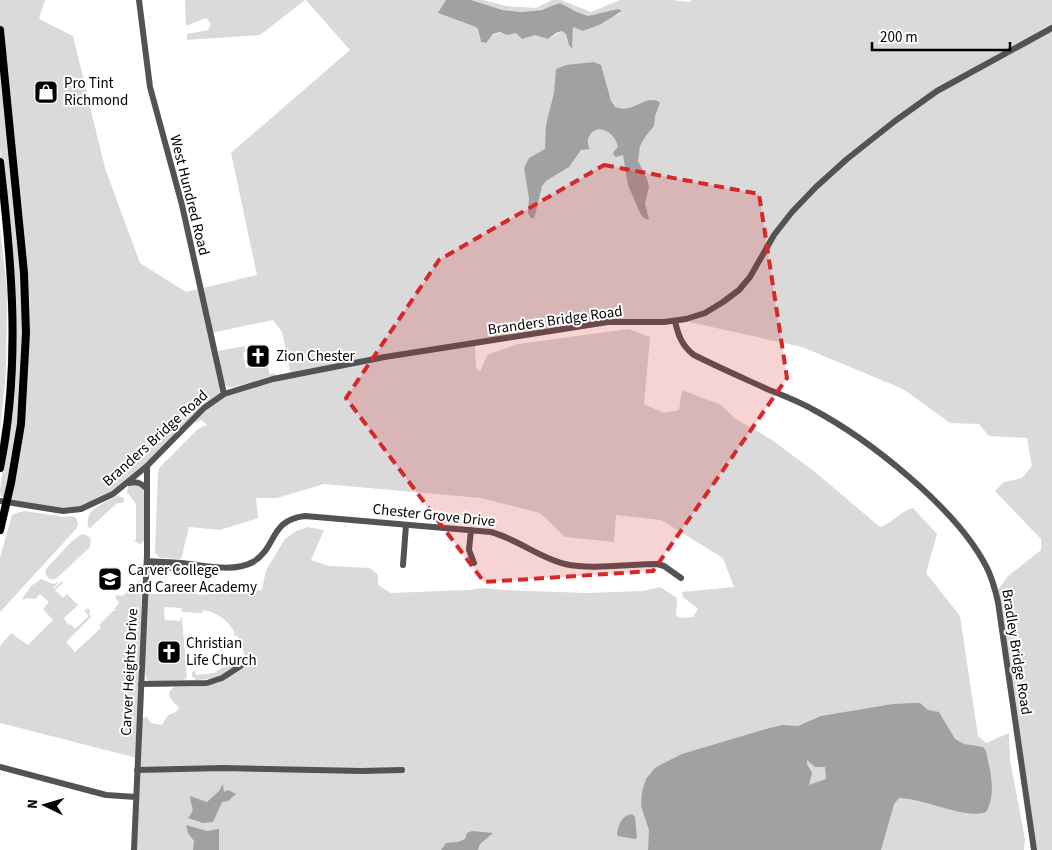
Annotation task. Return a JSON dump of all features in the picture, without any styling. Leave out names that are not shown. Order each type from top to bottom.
[{"type":"main road","points":[[0,30],[26,298],[24,397],[17,452],[4,502],[0,530]]},
{"type":"main road","points":[[0,162],[10,268],[12,322],[10,398],[0,468]]},
{"type":"street","name":"West Hundred Road","points":[[139,0],[150,87],[182,205],[224,394]]},
{"type":"street","name":"Branders Bridge Road","points":[[4,502],[63,511],[81,509],[113,494],[147,466],[204,408],[224,394],[273,379],[385,357],[608,322],[686,319],[705,313],[734,294],[750,277],[782,224],[804,199],[847,159],[937,91],[1052,28]]},
{"type":"street","name":"Bradley Bridge Road","points":[[675,320],[681,342],[694,355],[814,409],[881,453],[935,502],[961,530],[978,553],[990,573],[998,602],[1034,850]]},
{"type":"street","name":"Carver Heights Drive","points":[[134,850],[146,564],[147,466]]},
{"type":"street","points":[[126,483],[135,482],[147,489]]},
{"type":"street","name":"Chester Grove Drive","points":[[146,564],[183,563],[194,566],[232,567],[248,564],[261,556],[282,525],[299,517],[491,532],[503,535],[564,564],[582,566],[657,564],[664,566],[681,578]]},
{"type":"street","points":[[403,564],[406,524]]},
{"type":"street","points":[[471,530],[469,550],[474,563]]},
{"type":"street","points":[[141,684],[207,682],[222,678],[242,665]]},
{"type":"street","points":[[0,767],[106,795],[136,797]]},
{"type":"street","points":[[137,770],[223,768],[402,770]]},
{"type":"highlighted area","points":[[604,165],[759,194],[787,378],[653,571],[484,582],[346,398],[439,260]]},
{"type":"shaded area","points":[[0,0],[45,0],[39,19],[73,36],[105,168],[140,263],[186,292],[257,275],[231,153],[350,50],[306,0],[446,0],[439,13],[476,27],[483,43],[495,34],[517,33],[524,38],[538,35],[548,39],[562,31],[566,34],[570,48],[572,46],[573,27],[583,31],[621,13],[618,9],[588,16],[560,3],[544,9],[519,12],[471,0],[483,0],[506,6],[536,8],[552,0],[561,0],[591,12],[620,0],[690,2],[692,0],[1052,0],[1052,850],[1035,850],[998,590],[1008,576],[1041,550],[1041,539],[995,491],[1004,482],[1022,478],[1032,466],[1027,438],[989,436],[979,424],[950,423],[903,389],[802,347],[680,320],[619,322],[291,375],[282,332],[273,320],[211,333],[224,394],[218,397],[143,469],[112,494],[80,508],[64,510],[9,501],[17,454],[27,334],[0,27]]},
{"type":"shaded area","points":[[185,0],[305,0],[260,35],[187,40],[187,34],[208,30],[211,24],[206,18],[186,26]]},
{"type":"shaded area","points":[[446,0],[471,0],[503,10],[521,12],[541,10],[560,3],[588,16],[618,9],[622,11],[601,24],[583,31],[573,27],[572,49],[566,34],[562,31],[548,39],[535,35],[522,39],[516,33],[507,35],[500,32],[493,34],[486,43],[481,42],[476,27],[438,13]]},
{"type":"shaded area","points":[[594,62],[601,65],[611,101],[615,107],[621,109],[633,107],[653,100],[660,103],[655,116],[654,126],[640,146],[638,161],[649,187],[645,203],[649,220],[641,215],[628,185],[623,155],[616,157],[613,154],[618,147],[616,140],[609,132],[599,129],[590,134],[588,143],[590,149],[581,150],[569,167],[546,181],[542,186],[534,218],[531,218],[528,213],[529,198],[524,168],[529,158],[545,149],[546,125],[554,93],[556,69],[566,65]]},
{"type":"shaded area","points":[[0,69],[22,280],[23,322],[18,418],[12,460],[5,496],[3,497],[1,497],[0,490],[9,419],[11,259],[0,147]]},
{"type":"shaded area","points":[[0,228],[7,290],[6,371],[0,432]]},
{"type":"shaded area","points":[[629,329],[650,337],[644,404],[664,413],[679,410],[682,390],[721,405],[736,419],[772,440],[815,472],[880,527],[913,508],[937,534],[926,573],[960,616],[978,736],[986,743],[1009,733],[1010,760],[1025,839],[1024,850],[135,850],[141,718],[147,717],[151,723],[162,725],[168,715],[176,712],[179,708],[170,698],[169,692],[174,687],[201,686],[249,666],[248,661],[242,660],[245,656],[237,635],[233,636],[235,633],[233,629],[222,618],[204,610],[202,613],[182,612],[181,608],[165,607],[165,620],[180,621],[182,618],[187,677],[184,680],[151,682],[147,680],[143,666],[146,594],[194,593],[200,595],[262,590],[266,570],[285,539],[296,531],[308,527],[324,530],[311,560],[329,566],[370,568],[378,575],[378,585],[391,593],[484,588],[588,593],[643,591],[660,587],[677,598],[676,616],[682,618],[693,617],[698,609],[683,597],[682,592],[734,587],[723,558],[661,520],[616,515],[614,542],[565,537],[540,513],[481,498],[324,484],[277,498],[256,498],[258,518],[220,530],[189,527],[181,559],[160,558],[155,553],[158,472],[160,467],[197,430],[207,426],[201,420],[193,424],[201,414],[214,403],[227,396],[258,385],[292,377],[475,346],[476,367],[480,372],[487,355],[518,344]]},
{"type":"shaded area","points":[[244,346],[245,351],[243,354],[246,368],[255,366],[254,362],[262,361],[263,365],[268,364],[269,374],[275,373],[275,376],[228,387],[224,383],[218,351]]},
{"type":"shaded area","points":[[132,484],[140,486],[144,492],[144,541],[140,544],[133,540],[136,540],[136,504],[127,492],[128,486]]},
{"type":"shaded area","points":[[117,496],[124,498],[124,501],[117,503],[89,529],[88,522],[91,512]]},
{"type":"shaded area","points":[[25,511],[63,517],[73,516],[77,519],[78,524],[76,529],[0,612],[0,557],[12,515]]},
{"type":"shaded area","points":[[82,534],[91,539],[90,547],[57,578],[48,578],[46,569],[71,542]]},
{"type":"shaded area","points":[[41,579],[53,584],[59,582],[54,589],[61,582],[64,582],[55,590],[63,598],[67,594],[78,605],[64,618],[68,625],[70,624],[75,629],[89,616],[84,611],[88,608],[90,611],[91,617],[66,642],[75,652],[101,628],[99,625],[113,611],[116,611],[114,609],[119,603],[115,597],[117,595],[123,596],[139,581],[142,582],[137,758],[0,723],[0,646],[11,633],[28,645],[53,620],[43,609],[49,602],[40,594],[35,599],[22,599],[31,586]]},
{"type":"shaded area","points":[[235,657],[237,664],[218,676],[196,680],[192,676],[192,672],[195,671],[196,675],[214,673],[232,661],[231,658]]},
{"type":"shaded area","points":[[920,703],[928,710],[939,712],[955,739],[964,744],[983,747],[986,751],[992,782],[991,797],[986,812],[977,814],[967,813],[920,801],[899,798],[894,804],[881,850],[648,850],[649,830],[641,806],[642,792],[646,779],[660,765],[682,754],[766,729],[782,725],[798,726],[821,716],[893,704]],"holes":[[[807,760],[815,767],[825,767],[826,779],[809,785],[812,773]]]},
{"type":"shaded area","points":[[223,784],[224,792],[228,790],[236,794],[228,801],[222,802],[213,822],[203,823],[188,818],[193,809],[190,796],[207,802],[219,791]]},
{"type":"shaded area","points":[[632,814],[635,817],[637,838],[618,836],[621,821]]},
{"type":"shaded area","points":[[186,825],[207,831],[219,829],[219,850],[193,850],[194,841],[188,833]]},
{"type":"shaded area","points":[[472,831],[493,833],[480,844],[478,850],[441,850],[446,843],[465,839],[467,833]]},
{"type":"place","name":"Pro Tint Richmond","points":[[46,92]]},
{"type":"place","name":"Zion Chester","points":[[258,356]]},
{"type":"place","name":"Carver College and Career Academy","points":[[110,579]]},
{"type":"place","name":"Christian Life Church","points":[[169,652]]}]
